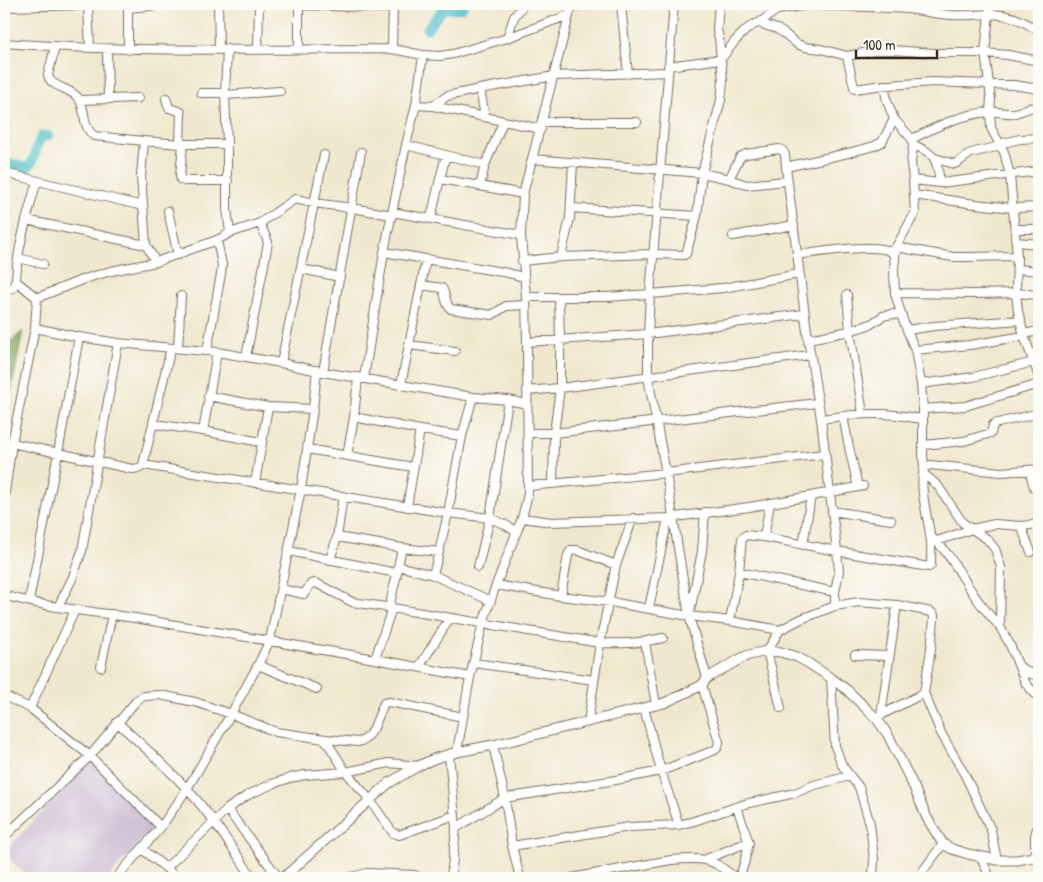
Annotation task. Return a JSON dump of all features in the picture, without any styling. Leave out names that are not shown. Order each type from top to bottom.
[{"type":"main road","points":[[283,878],[389,783],[418,766],[453,753],[656,705],[680,696],[742,658],[767,651],[780,652],[797,657],[831,678],[879,717],[913,785],[927,818],[943,844],[960,852],[997,860],[1017,860],[1037,856]]},
{"type":"street","points":[[4,7],[88,4],[90,48]]},
{"type":"street","points":[[128,50],[128,6],[168,4]]},
{"type":"street","points":[[218,4],[226,94],[228,181],[226,209],[230,233]]},
{"type":"street","points":[[258,49],[259,4]]},
{"type":"street","points":[[299,49],[298,4],[393,6],[392,49]]},
{"type":"street","points":[[507,38],[514,17],[524,4]]},
{"type":"street","points":[[4,43],[128,50],[392,49],[440,56],[507,38],[586,4]]},
{"type":"street","points":[[621,4],[628,74]]},
{"type":"street","points":[[456,828],[506,798],[661,771],[715,750],[718,747],[719,742],[689,616],[670,517],[666,473],[648,376],[650,294],[674,4]]},
{"type":"street","points":[[522,261],[654,254],[684,256],[686,254],[697,216],[702,174],[721,100],[723,81],[717,30],[719,4]]},
{"type":"street","points":[[433,106],[447,96],[554,76],[628,74],[668,69],[721,58],[747,29],[777,10],[806,4],[903,9],[950,14],[988,13],[1008,15],[1032,27]]},
{"type":"street","points":[[990,4],[985,53],[991,99],[991,128],[1004,152],[1010,175],[1017,256],[1016,293],[1018,311],[1024,335],[1035,361],[1039,377]]},
{"type":"street","points":[[452,878],[456,828],[453,753],[464,716],[470,677],[483,623],[522,518],[528,494],[526,301],[521,235],[523,194],[571,9]]},
{"type":"street","points":[[759,23],[777,29],[797,44],[847,56],[891,50],[935,53],[985,53],[1039,61]]},
{"type":"street","points":[[55,47],[48,75],[49,79],[52,83],[72,92],[80,100],[88,132],[94,136],[182,144],[227,144]]},
{"type":"street","points":[[107,48],[108,99]]},
{"type":"street","points":[[348,456],[384,252],[416,105],[423,55]]},
{"type":"street","points":[[847,56],[855,89],[933,82],[1014,85],[1039,89]]},
{"type":"street","points":[[884,85],[887,101],[894,119],[912,142],[935,158],[954,164],[972,153],[1020,139],[1039,138]]},
{"type":"street","points":[[480,89],[485,117]]},
{"type":"street","points":[[201,93],[226,94],[280,91]]},
{"type":"street","points":[[80,100],[139,98]]},
{"type":"street","points":[[166,98],[169,108],[181,112],[181,180],[228,181]]},
{"type":"street","points":[[416,105],[433,106],[502,122],[542,125],[637,122]]},
{"type":"street","points":[[912,142],[935,127],[960,118],[979,113],[1012,113],[1036,106],[1039,108]]},
{"type":"street","points":[[786,167],[874,146],[882,142],[894,119]]},
{"type":"street","points":[[480,186],[485,165],[502,122]]},
{"type":"street","points":[[144,141],[141,176],[146,245],[156,262]]},
{"type":"street","points":[[730,621],[739,572],[742,538],[746,535],[929,568],[931,565],[930,536],[923,496],[923,410],[921,384],[915,350],[895,293],[896,247],[915,213],[914,180],[911,163],[912,142]]},
{"type":"street","points":[[406,145],[485,165]]},
{"type":"street","points":[[729,179],[740,157],[746,154],[779,149],[784,152],[786,181],[794,225],[810,355],[821,419],[837,551],[839,571],[835,592],[835,606]]},
{"type":"street","points":[[116,878],[160,827],[187,789],[232,714],[270,640],[302,489],[313,409],[340,277],[361,152]]},
{"type":"street","points":[[281,363],[324,155]]},
{"type":"street","points":[[431,218],[446,155]]},
{"type":"street","points":[[935,158],[940,183]]},
{"type":"street","points":[[532,159],[702,174],[729,179],[747,185],[786,181]]},
{"type":"street","points":[[561,258],[570,218],[573,162]]},
{"type":"street","points":[[914,180],[940,183],[1039,171]]},
{"type":"street","points":[[4,173],[143,206]]},
{"type":"street","points":[[440,179],[523,194]]},
{"type":"street","points":[[4,288],[13,288],[16,281],[18,258],[37,181]]},
{"type":"street","points":[[914,195],[1013,208],[1039,207]]},
{"type":"street","points":[[37,298],[84,279],[178,255],[230,233],[260,223],[295,199],[431,218],[521,235]]},
{"type":"street","points":[[571,208],[697,216]]},
{"type":"street","points":[[168,211],[178,255]]},
{"type":"street","points":[[26,220],[146,245]]},
{"type":"street","points":[[246,357],[268,242],[260,223]]},
{"type":"street","points":[[733,236],[794,225]]},
{"type":"street","points":[[1015,229],[1039,228]]},
{"type":"street","points":[[207,350],[222,265],[217,240]]},
{"type":"street","points":[[1016,242],[1039,244]]},
{"type":"street","points":[[896,247],[953,257],[1017,256]]},
{"type":"street","points":[[797,255],[874,248],[890,251],[894,255],[895,262]]},
{"type":"street","points":[[384,252],[523,277]]},
{"type":"street","points":[[18,258],[43,264]]},
{"type":"street","points":[[401,385],[426,260]]},
{"type":"street","points":[[301,269],[340,277]]},
{"type":"street","points":[[1017,270],[1039,270]]},
{"type":"street","points":[[421,285],[442,288],[448,307],[451,309],[492,315],[506,306],[526,301],[723,288],[799,274]]},
{"type":"street","points":[[16,281],[37,298]]},
{"type":"street","points":[[895,293],[1016,293],[1039,295]]},
{"type":"street","points":[[847,295],[850,331],[863,414]]},
{"type":"street","points":[[143,465],[174,348],[181,296]]},
{"type":"street","points":[[4,499],[12,443],[35,328],[37,298]]},
{"type":"street","points":[[553,484],[554,433],[560,388],[559,298]]},
{"type":"street","points":[[527,342],[648,334],[804,314]]},
{"type":"street","points":[[808,339],[850,331],[871,324],[882,316],[902,315]]},
{"type":"street","points":[[907,330],[934,326],[1021,320]]},
{"type":"street","points":[[35,328],[118,343],[207,350],[401,385],[527,404]]},
{"type":"street","points":[[915,350],[970,344],[1039,331]]},
{"type":"street","points":[[29,601],[79,337]]},
{"type":"street","points":[[58,607],[72,579],[82,552],[118,343]]},
{"type":"street","points":[[409,345],[456,352]]},
{"type":"street","points":[[203,431],[217,352]]},
{"type":"street","points":[[527,391],[810,355]]},
{"type":"street","points":[[921,384],[973,377],[1035,361]]},
{"type":"street","points":[[923,410],[965,406],[1039,384]]},
{"type":"street","points":[[208,396],[268,407],[313,409]]},
{"type":"street","points":[[432,575],[448,513],[462,436],[473,397]]},
{"type":"street","points":[[478,567],[490,518],[508,400]]},
{"type":"street","points":[[528,433],[554,433],[818,403]]},
{"type":"street","points":[[255,483],[268,407]]},
{"type":"street","points":[[923,445],[972,439],[991,433],[994,424],[1039,413]]},
{"type":"street","points":[[821,419],[863,414],[896,415],[923,419]]},
{"type":"street","points":[[522,518],[552,522],[670,517],[770,504],[861,486],[843,416]]},
{"type":"street","points":[[354,417],[462,436]]},
{"type":"street","points":[[154,424],[262,442]]},
{"type":"street","points":[[407,507],[420,430]]},
{"type":"street","points":[[12,443],[132,468],[140,468],[143,465],[407,507],[490,518],[517,532]]},
{"type":"street","points":[[307,449],[413,467]]},
{"type":"street","points":[[529,486],[666,473],[824,454]]},
{"type":"street","points":[[924,470],[930,465],[1001,472],[1039,469]]},
{"type":"street","points":[[924,470],[938,486],[964,523],[986,539],[995,549],[1001,567],[1000,627]]},
{"type":"street","points":[[1029,470],[1034,487]]},
{"type":"street","points":[[330,560],[337,537],[343,496]]},
{"type":"street","points":[[803,544],[811,496]]},
{"type":"street","points":[[764,537],[770,504]]},
{"type":"street","points":[[832,511],[891,520]]},
{"type":"street","points":[[689,616],[702,551],[705,512]]},
{"type":"street","points":[[649,608],[670,517]]},
{"type":"street","points":[[588,722],[600,643],[610,602],[616,565],[633,518]]},
{"type":"street","points":[[937,541],[972,529],[995,524],[1021,526],[1039,524]]},
{"type":"street","points":[[1021,526],[1031,552]]},
{"type":"street","points":[[930,536],[937,541],[978,601],[1000,627],[1010,645],[1026,684],[1039,698]]},
{"type":"street","points":[[337,537],[439,552]]},
{"type":"street","points":[[375,659],[391,608],[402,548]]},
{"type":"street","points":[[289,550],[330,560],[432,575],[491,601]]},
{"type":"street","points":[[561,596],[568,555],[571,550],[577,550],[616,565]]},
{"type":"street","points":[[739,572],[835,592]]},
{"type":"street","points":[[281,589],[304,594],[311,584],[316,583],[352,602],[600,643],[624,644],[663,638]]},
{"type":"street","points":[[496,586],[649,608],[780,630]]},
{"type":"street","points":[[4,595],[58,607],[270,640],[470,677]]},
{"type":"street","points":[[781,708],[767,651],[780,630],[801,619],[835,606],[859,602],[896,605],[931,612],[934,615],[924,693],[941,733],[965,774],[991,830],[997,860]]},
{"type":"street","points":[[879,717],[896,605]]},
{"type":"street","points":[[30,708],[76,610]]},
{"type":"street","points":[[100,667],[112,614]]},
{"type":"street","points":[[418,667],[450,618]]},
{"type":"street","points":[[645,642],[656,705]]},
{"type":"street","points":[[855,655],[889,656]]},
{"type":"street","points":[[474,663],[594,680]]},
{"type":"street","points":[[258,665],[317,690]]},
{"type":"street","points":[[1019,666],[1030,674],[1039,676]]},
{"type":"street","points":[[831,678],[837,754],[842,765],[859,787],[870,824],[874,859],[873,878]]},
{"type":"street","points":[[879,717],[924,693]]},
{"type":"street","points":[[4,836],[90,756],[117,722],[137,700],[144,696],[152,694],[195,702],[232,714],[276,732],[358,742],[364,740],[373,730],[384,703],[389,702],[464,716]]},
{"type":"street","points":[[4,696],[30,708],[90,756],[160,827]]},
{"type":"street","points":[[644,708],[661,771],[679,825]]},
{"type":"street","points":[[117,722],[187,789],[214,822],[253,878]]},
{"type":"street","points":[[325,739],[346,772],[370,800],[393,833],[399,835],[455,815]]},
{"type":"street","points":[[492,745],[506,798],[512,846],[520,878]]},
{"type":"street","points":[[166,868],[227,809],[248,795],[272,784],[304,775],[346,772],[390,764],[418,766]]},
{"type":"street","points":[[512,846],[630,828],[679,825],[745,804],[795,793],[814,785],[850,776]]},
{"type":"street","points":[[571,878],[683,859],[704,860],[715,864],[738,878],[744,864],[749,843],[737,807]]},
{"type":"street","points":[[227,809],[279,878]]},
{"type":"street","points":[[1037,856],[1035,835],[1039,821]]},
{"type":"street","points":[[704,860],[749,843]]},
{"type":"street","points":[[920,878],[922,872],[943,844]]},
{"type":"street","points":[[142,849],[177,878]]},
{"type":"street","points":[[981,857],[990,878]]},
{"type":"street","points":[[347,878],[368,873],[415,875]]},
{"type":"shaded area","points":[[90,760],[156,825],[108,878],[28,878],[4,853]]},
{"type":"green space","points":[[23,331],[4,428],[4,347]]},
{"type":"waterway","points":[[427,29],[443,9],[461,8],[464,4]]},
{"type":"waterway","points":[[4,169],[13,164],[27,168],[33,160],[42,136],[48,136]]}]
